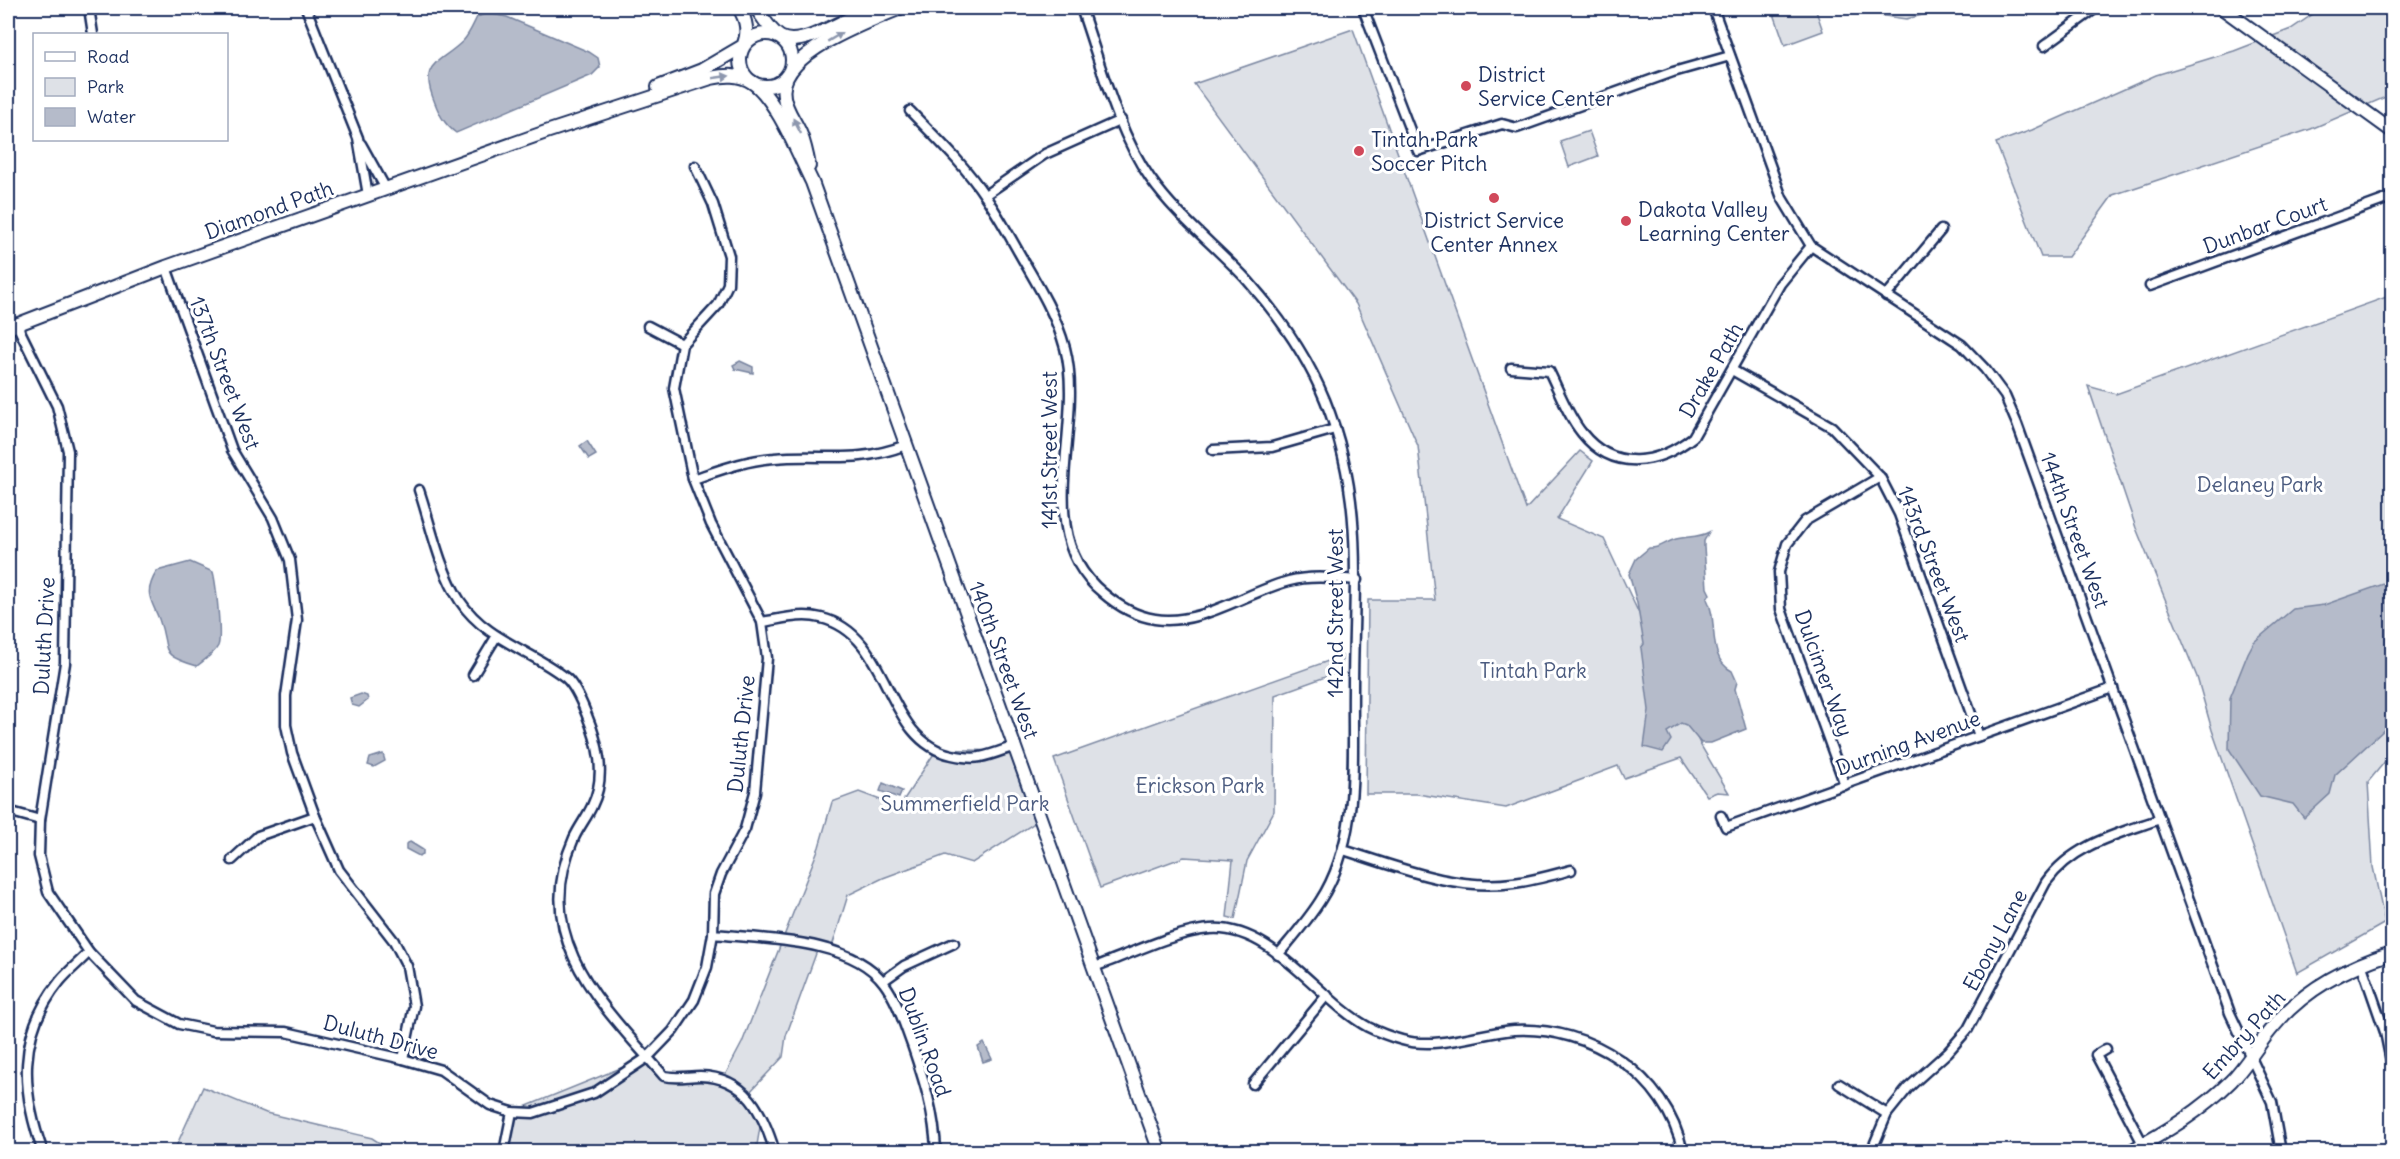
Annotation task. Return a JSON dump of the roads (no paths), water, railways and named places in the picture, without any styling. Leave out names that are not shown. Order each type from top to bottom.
[{"type":"street","points":[[89,8],[93,33]]},
{"type":"street","points":[[306,8],[358,138],[386,189]]},
{"type":"street","points":[[739,8],[745,17],[746,28],[740,54],[741,67],[753,83]]},
{"type":"street","points":[[756,8],[791,53],[789,73]]},
{"type":"street","name":"Diamond Path","points":[[546,132],[702,70],[765,35],[789,40],[810,38],[839,21],[872,8]]},
{"type":"street","name":"Diamond Path","points":[[12,326],[166,267],[368,195],[546,132],[711,78],[732,75],[753,83],[772,86],[815,49],[846,30],[900,8]]},
{"type":"street","name":"142nd Street West","points":[[1081,8],[1136,157],[1150,179],[1248,281],[1294,340],[1324,399],[1347,470],[1353,510],[1357,579],[1353,658],[1352,799],[1343,850],[1321,900],[1278,955]]},
{"type":"street","points":[[1363,8],[1418,151],[1503,124],[1517,128],[1673,72],[1730,56]]},
{"type":"street","name":"144th Street West","points":[[1713,8],[1782,198],[1811,246],[1962,345],[1985,369],[2005,396],[2018,424],[2230,1013],[2272,1102],[2281,1152]]},
{"type":"street","points":[[2044,46],[2096,8]]},
{"type":"street","points":[[2222,8],[2392,131]]},
{"type":"street","name":"140th Street West","points":[[789,73],[782,89],[784,99],[801,133],[812,182]]},
{"type":"street","name":"140th Street West","points":[[753,83],[780,117],[812,182],[1160,1152]]},
{"type":"street","name":"141st Street West","points":[[910,111],[953,156],[985,195],[1048,301],[1065,349],[1071,399],[1063,513],[1069,548],[1079,567],[1093,585],[1130,611],[1158,620],[1192,617],[1289,580],[1357,579]]},
{"type":"street","points":[[985,195],[1045,154],[1121,120]]},
{"type":"street","points":[[358,138],[368,195]]},
{"type":"street","points":[[648,326],[682,344],[718,305],[728,284],[729,256],[713,204],[695,166]]},
{"type":"street","name":"Dunbar Court","points":[[2150,286],[2392,198]]},
{"type":"street","points":[[1886,296],[1941,230]]},
{"type":"street","name":"Drake Path","points":[[1510,368],[1549,371],[1580,432],[1597,447],[1619,458],[1650,460],[1674,452],[1693,436],[1780,284],[1811,246]]},
{"type":"street","name":"137th Street West","points":[[166,267],[232,450],[273,518],[290,560],[297,620],[286,696],[286,725],[292,753],[315,816],[339,870],[394,941],[407,966],[414,1006],[403,1059]]},
{"type":"street","name":"Duluth Drive","points":[[12,326],[57,406],[68,451],[65,663],[40,820],[39,856],[48,892],[89,952],[136,1001],[179,1024],[213,1031],[286,1032],[403,1059],[441,1070],[490,1105],[512,1112],[533,1113],[594,1093],[648,1057],[673,1031],[694,1000],[707,967],[713,934],[714,894],[721,874],[745,829],[755,792],[766,658],[762,622],[711,524],[693,479],[674,388],[682,344]]},
{"type":"street","name":"143rd Street West","points":[[1732,370],[1833,428],[1880,477],[1899,514],[1979,736]]},
{"type":"street","points":[[1213,450],[1272,447],[1335,429]]},
{"type":"street","points":[[693,479],[753,461],[775,458],[864,458],[906,445]]},
{"type":"street","name":"Dulcimer Way","points":[[1845,784],[1781,609],[1779,572],[1787,544],[1805,521],[1880,477]]},
{"type":"street","points":[[419,490],[446,571],[460,601],[496,637],[567,679],[585,711],[598,747],[600,775],[593,803],[574,837],[565,863],[561,891],[562,919],[568,946],[587,985],[664,1076],[679,1079],[700,1076],[723,1079],[743,1090],[766,1121],[775,1152]]},
{"type":"street","points":[[762,622],[804,615],[823,618],[857,637],[870,651],[914,731],[928,745],[944,753],[978,758],[1015,746]]},
{"type":"street","points":[[473,675],[496,637]]},
{"type":"street","name":"Durning Avenue","points":[[1721,816],[1726,826],[2113,688]]},
{"type":"street","points":[[8,811],[40,820]]},
{"type":"street","points":[[232,860],[258,836],[315,816]]},
{"type":"street","name":"Ebony Lane","points":[[1871,1152],[1887,1114],[1908,1088],[1948,1052],[1968,1029],[2056,867],[2083,847],[2160,819]]},
{"type":"street","points":[[1343,850],[1434,878],[1468,884],[1512,884],[1571,870]]},
{"type":"street","points":[[1094,967],[1190,933],[1211,929],[1246,934],[1278,955],[1367,1026],[1403,1040],[1435,1042],[1530,1030],[1580,1037],[1614,1054],[1647,1082],[1671,1119],[1683,1152]]},
{"type":"street","name":"Dublin Road","points":[[713,934],[791,942],[836,951],[861,963],[883,981],[897,1003],[922,1074],[933,1116],[936,1152]]},
{"type":"street","points":[[883,981],[904,966],[954,943]]},
{"type":"street","points":[[43,1152],[31,1120],[25,1083],[28,1045],[40,1011],[53,991],[89,952]]},
{"type":"street","name":"Embry Path","points":[[2129,1152],[2204,1106],[2232,1080],[2274,1026],[2298,1002],[2326,981],[2361,963],[2392,953]]},
{"type":"street","points":[[2361,963],[2385,1032],[2392,1066]]},
{"type":"street","points":[[1253,1084],[1327,995]]},
{"type":"street","points":[[2106,1049],[2096,1055],[2142,1144]]},
{"type":"street","points":[[1839,1084],[1887,1114]]},
{"type":"street","points":[[504,1152],[512,1112]]},
{"type":"water","points":[[487,13],[507,17],[589,52],[598,58],[600,67],[592,75],[456,133],[446,123],[437,108],[430,90],[430,72],[439,60],[465,39],[477,17]]},
{"type":"water","points":[[740,361],[753,367],[753,373],[735,369],[733,365]]},
{"type":"water","points":[[587,441],[596,455],[589,459],[580,446]]},
{"type":"water","points":[[1709,532],[1704,541],[1707,588],[1710,594],[1707,599],[1716,648],[1719,657],[1732,671],[1737,682],[1735,689],[1746,729],[1711,743],[1701,743],[1686,725],[1681,723],[1667,732],[1671,740],[1663,752],[1644,747],[1649,710],[1641,648],[1644,644],[1629,574],[1636,559],[1649,548]]},
{"type":"water","points":[[190,562],[213,572],[219,622],[218,646],[197,666],[175,658],[167,650],[149,591],[157,571]]},
{"type":"water","points":[[2392,581],[2392,715],[2387,727],[2335,775],[2330,794],[2304,818],[2293,804],[2260,796],[2229,749],[2230,698],[2254,642],[2293,609],[2324,605]]},
{"type":"water","points":[[361,694],[367,696],[368,700],[359,707],[352,705],[350,698]]},
{"type":"water","points":[[383,754],[385,761],[374,767],[368,765],[370,758]]},
{"type":"water","points":[[883,783],[902,791],[899,798],[880,791]]},
{"type":"water","points":[[410,842],[423,850],[423,854],[419,856],[406,849],[406,844]]},
{"type":"water","points":[[984,1043],[992,1059],[983,1062],[978,1047]]},
{"type":"place","name":"District Service Center","points":[[1466,86]]},
{"type":"place","name":"Tintah Park Soccer Pitch","points":[[1359,151]]},
{"type":"place","name":"District Service Center Annex","points":[[1494,198]]},
{"type":"place","name":"Dakota Valley Learning Center","points":[[1626,221]]},
{"type":"park label","name":"Delaney Park","points":[[2260,484]]},
{"type":"park label","name":"Tintah Park","points":[[1533,670]]},
{"type":"park label","name":"Erickson Park","points":[[1200,785]]},
{"type":"park label","name":"Summerfield Park","points":[[965,803]]}]
